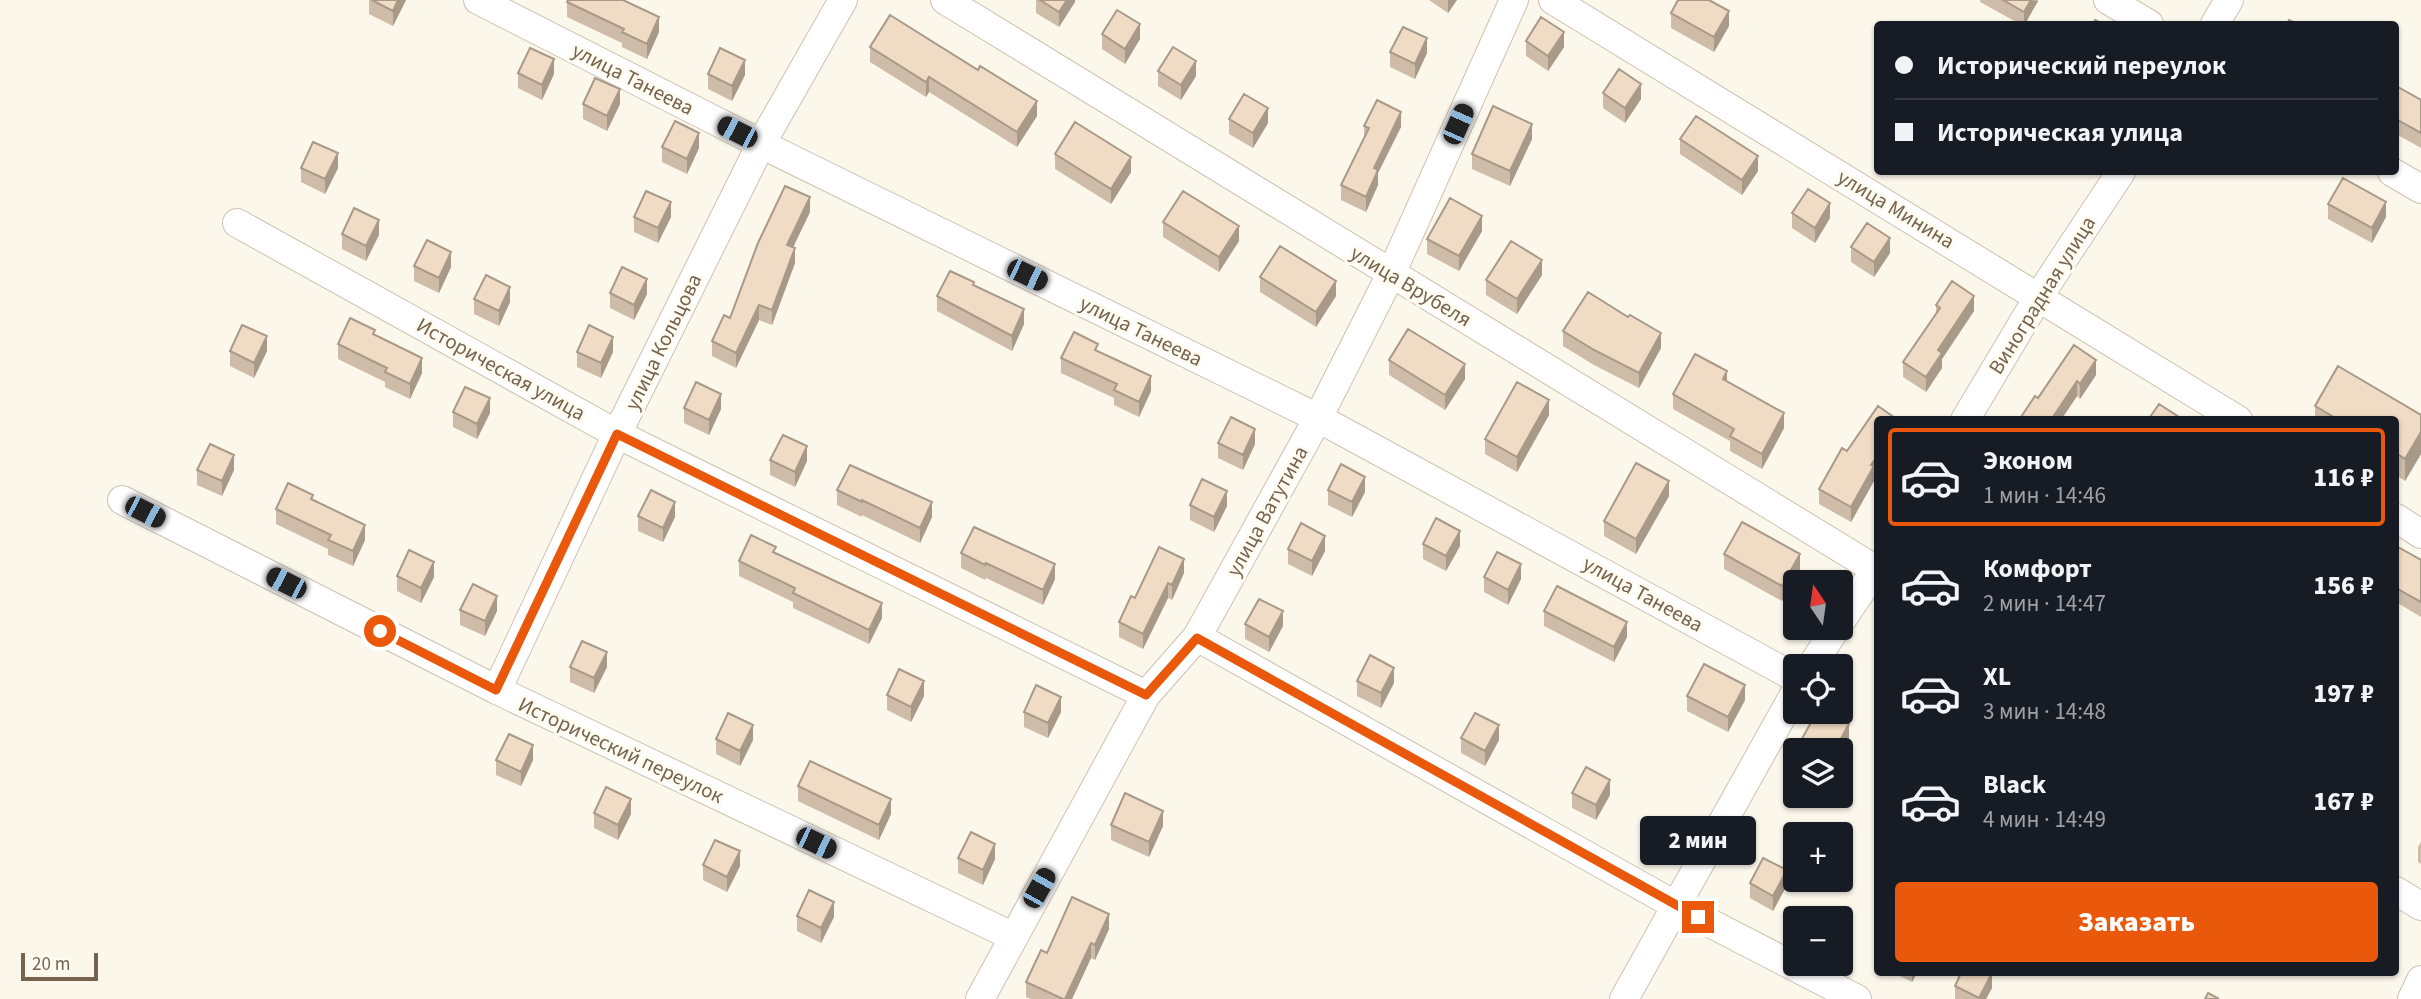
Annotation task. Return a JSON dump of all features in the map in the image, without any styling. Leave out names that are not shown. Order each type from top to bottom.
[{"type":"street","name":"улица Танеева","points":[[478,0],[761,144],[1318,418],[1783,671]]},
{"type":"street","name":"улица Кольцова","points":[[496,690],[617,434],[761,144],[844,0]]},
{"type":"street","name":"улица Врубеля","points":[[945,0],[1874,567]]},
{"type":"street","name":"улица Ватутина","points":[[980,999],[1012,936],[1146,695],[1197,638],[1318,418],[1391,274],[1514,0]]},
{"type":"street","name":"улица Минина","points":[[1553,0],[2232,416]]},
{"type":"street","points":[[2108,0],[2144,21]]},
{"type":"street","points":[[2217,21],[2229,0]]},
{"type":"street","name":"Виноградная улица","points":[[1967,416],[2039,296],[2119,175]]},
{"type":"street","points":[[2397,175],[2421,189]]},
{"type":"street","name":"Историческая улица","points":[[237,223],[617,434],[1146,695]]},
{"type":"street","name":"Исторический переулок","points":[[122,500],[496,690],[1012,936]]},
{"type":"street","points":[[2399,520],[2421,534]]},
{"type":"street","points":[[1853,604],[1874,573]]},
{"type":"street","points":[[1197,638],[1675,905],[1857,999]]},
{"type":"street","points":[[1624,999],[1783,714]]},
{"type":"street","points":[[2399,893],[2421,906]]},
{"type":"street","points":[[2412,999],[2421,980]]},
{"type":"building","points":[[372,0],[398,0],[393,11]]},
{"type":"building","points":[[623,0],[659,17],[647,44],[622,32],[624,29],[567,2]]},
{"type":"building","points":[[1040,0],[1067,0],[1059,12]]},
{"type":"building","points":[[1678,0],[1709,0],[1729,11],[1714,37],[1671,13]]},
{"type":"building","points":[[2003,0],[2031,0],[2024,12]]},
{"type":"building","points":[[1117,10],[1140,24],[1125,49],[1102,34]]},
{"type":"building","points":[[890,15],[978,70],[980,66],[1037,101],[1017,132],[929,77],[926,82],[870,47]]},
{"type":"building","points":[[1541,17],[1564,32],[1548,56],[1526,41]]},
{"type":"building","points":[[1403,27],[1427,38],[1415,64],[1390,52]]},
{"type":"building","points":[[1173,47],[1196,61],[1181,85],[1158,71]]},
{"type":"building","points":[[530,48],[554,59],[542,85],[518,73]]},
{"type":"building","points":[[720,48],[745,60],[732,86],[708,74]]},
{"type":"building","points":[[1619,69],[1641,84],[1625,108],[1603,93]]},
{"type":"building","points":[[595,78],[620,89],[607,116],[583,104]]},
{"type":"building","points":[[2399,88],[2421,100],[2421,133],[2399,121]]},
{"type":"building","points":[[1244,94],[1268,108],[1253,133],[1229,119]]},
{"type":"building","points":[[1377,100],[1401,112],[1374,168],[1378,170],[1366,197],[1341,185],[1369,128],[1364,126]]},
{"type":"building","points":[[1493,106],[1532,124],[1510,171],[1472,154]]},
{"type":"building","points":[[1696,116],[1758,156],[1742,180],[1680,139]]},
{"type":"building","points":[[675,121],[699,133],[687,159],[662,147]]},
{"type":"building","points":[[1075,122],[1131,157],[1111,189],[1055,154]]},
{"type":"building","points":[[313,142],[338,153],[325,179],[301,168]]},
{"type":"building","points":[[2343,178],[2386,202],[2372,228],[2328,204]]},
{"type":"building","points":[[785,186],[810,197],[787,245],[795,248],[772,310],[759,305],[736,353],[712,341],[724,315],[730,318],[758,243]]},
{"type":"building","points":[[1808,189],[1830,203],[1815,228],[1792,213]]},
{"type":"building","points":[[646,191],[671,202],[658,228],[634,217]]},
{"type":"building","points":[[1183,191],[1239,226],[1219,257],[1163,222]]},
{"type":"building","points":[[1450,198],[1482,216],[1459,256],[1427,239]]},
{"type":"building","points":[[354,208],[379,220],[366,246],[342,234]]},
{"type":"building","points":[[1867,223],[1890,238],[1874,262],[1851,247]]},
{"type":"building","points":[[427,240],[451,252],[439,278],[414,266]]},
{"type":"building","points":[[1511,241],[1542,260],[1517,299],[1486,280]]},
{"type":"building","points":[[1280,246],[1336,281],[1316,312],[1260,277]]},
{"type":"building","points":[[622,267],[647,279],[634,305],[610,293]]},
{"type":"building","points":[[950,271],[1024,309],[1012,336],[937,296]]},
{"type":"building","points":[[486,275],[510,287],[499,311],[474,299]]},
{"type":"building","points":[[1952,281],[1974,296],[1938,350],[1942,353],[1926,377],[1903,362],[1940,308],[1936,305]]},
{"type":"building","points":[[1588,292],[1628,317],[1630,315],[1661,333],[1639,373],[1563,331]]},
{"type":"building","points":[[350,318],[375,330],[373,334],[422,358],[410,384],[385,372],[387,368],[338,344]]},
{"type":"building","points":[[242,325],[267,336],[254,363],[230,351]]},
{"type":"building","points":[[589,325],[613,337],[601,363],[577,352]]},
{"type":"building","points":[[1408,329],[1465,364],[1445,395],[1389,360]]},
{"type":"building","points":[[1074,332],[1098,344],[1095,350],[1151,376],[1139,402],[1114,390],[1117,384],[1061,358]]},
{"type":"building","points":[[2074,345],[2096,360],[2080,384],[2077,381],[2054,416],[2022,416],[2035,396],[2038,398]]},
{"type":"building","points":[[1695,354],[1727,371],[1723,379],[1784,413],[1762,454],[1730,436],[1734,429],[1673,394]]},
{"type":"building","points":[[2338,366],[2421,415],[2421,432],[2405,459],[2399,455],[2399,416],[2332,416],[2315,406]]},
{"type":"building","points":[[696,382],[721,394],[709,420],[684,408]]},
{"type":"building","points":[[1517,382],[1549,400],[1517,457],[1485,439]]},
{"type":"building","points":[[465,387],[490,398],[477,424],[453,412]]},
{"type":"building","points":[[2159,404],[2177,416],[2151,416]]},
{"type":"building","points":[[1878,406],[1892,416],[1874,416],[1874,461],[1871,465],[1874,466],[1851,507],[1819,489],[1842,448],[1847,451]]},
{"type":"building","points":[[1231,417],[1255,429],[1243,455],[1218,443]]},
{"type":"building","points":[[783,435],[807,446],[795,472],[770,460]]},
{"type":"building","points":[[210,444],[234,455],[222,481],[197,470]]},
{"type":"building","points":[[1636,463],[1669,481],[1636,539],[1604,521]]},
{"type":"building","points":[[1341,464],[1365,477],[1352,502],[1328,490]]},
{"type":"building","points":[[850,465],[932,502],[920,528],[837,490]]},
{"type":"building","points":[[1202,479],[1227,491],[1214,517],[1190,505]]},
{"type":"building","points":[[288,483],[313,495],[311,499],[365,525],[353,551],[328,540],[331,535],[276,509]]},
{"type":"building","points":[[651,490],[675,502],[663,528],[638,516]]},
{"type":"building","points":[[1436,518],[1460,531],[1446,556],[1423,544]]},
{"type":"building","points":[[1742,522],[1800,554],[1791,570],[1783,570],[1782,586],[1724,554]]},
{"type":"building","points":[[1301,523],[1325,536],[1312,561],[1288,549]]},
{"type":"building","points":[[974,527],[1055,564],[1043,590],[961,553]]},
{"type":"building","points":[[751,535],[776,547],[773,552],[882,603],[869,630],[793,593],[795,588],[739,561]]},
{"type":"building","points":[[1159,547],[1184,559],[1172,585],[1168,583],[1143,634],[1119,622],[1131,596],[1135,598]]},
{"type":"building","points":[[2399,548],[2421,560],[2421,602],[2399,590]]},
{"type":"building","points":[[409,550],[434,562],[421,588],[397,576]]},
{"type":"building","points":[[1497,552],[1521,564],[1508,590],[1484,577]]},
{"type":"building","points":[[473,584],[497,596],[485,621],[460,610]]},
{"type":"building","points":[[1557,586],[1627,622],[1614,647],[1544,611]]},
{"type":"building","points":[[1259,599],[1283,611],[1269,637],[1245,624]]},
{"type":"building","points":[[582,641],[607,652],[594,678],[570,667]]},
{"type":"building","points":[[1370,655],[1394,668],[1381,693],[1357,681]]},
{"type":"building","points":[[1704,664],[1745,685],[1728,717],[1687,696]]},
{"type":"building","points":[[899,669],[924,681],[911,707],[887,695]]},
{"type":"building","points":[[1036,685],[1061,697],[1048,723],[1024,712]]},
{"type":"building","points":[[728,713],[753,725],[740,751],[716,739]]},
{"type":"building","points":[[1475,713],[1499,725],[1485,751],[1461,738]]},
{"type":"building","points":[[1810,724],[1849,724],[1841,738],[1802,738]]},
{"type":"building","points":[[509,734],[533,745],[521,772],[496,760]]},
{"type":"building","points":[[810,761],[891,799],[879,825],[798,786]]},
{"type":"building","points":[[1586,767],[1610,780],[1596,805],[1572,793]]},
{"type":"building","points":[[606,787],[631,799],[618,825],[594,813]]},
{"type":"building","points":[[1125,793],[1163,811],[1149,842],[1111,825]]},
{"type":"building","points":[[971,832],[995,844],[983,870],[958,858]]},
{"type":"building","points":[[715,840],[740,851],[727,877],[703,865]]},
{"type":"building","points":[[1763,858],[1783,868],[1783,877],[1773,896],[1750,883]]},
{"type":"building","points":[[809,890],[834,902],[821,928],[797,916]]},
{"type":"building","points":[[1072,897],[1109,914],[1095,945],[1091,943],[1063,999],[1026,982],[1041,950],[1047,953]]},
{"type":"building","points":[[1960,976],[1990,976],[1979,998],[1955,986]]},
{"type":"building","points":[[2208,993],[2219,999],[2205,999]]},
{"type":"route","points":[[380,631],[496,690],[617,434],[1146,695],[1197,638],[1698,917]]}]
